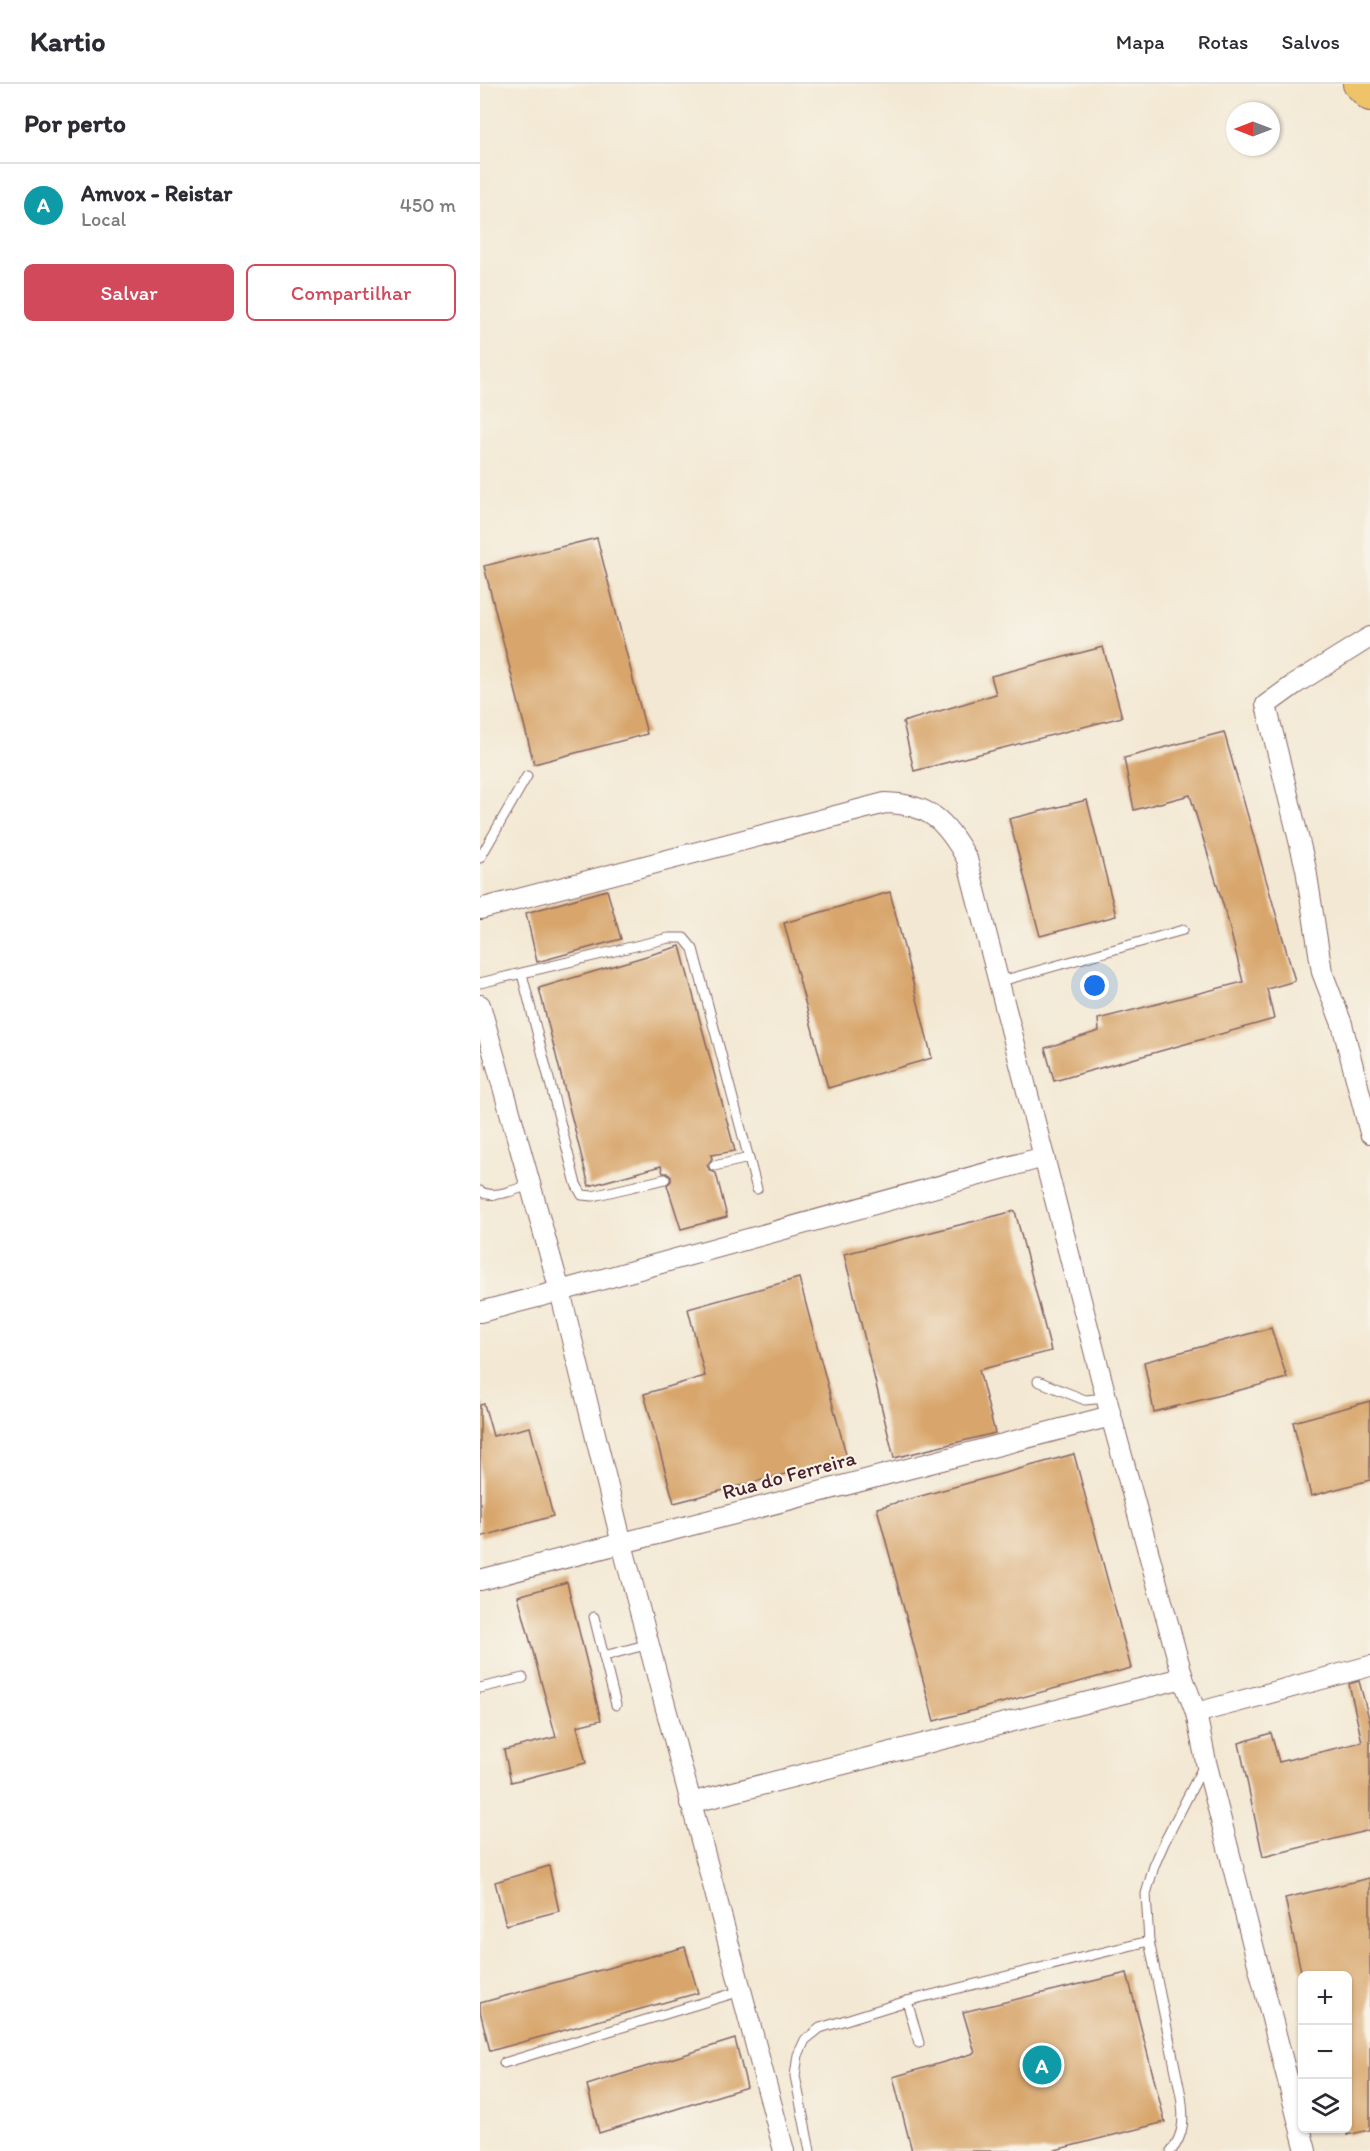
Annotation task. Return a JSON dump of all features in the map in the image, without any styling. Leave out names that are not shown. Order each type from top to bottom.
[{"type":"main road","points":[[1358,84],[1370,96]]},
{"type":"street","points":[[1370,637],[1266,705],[1306,869],[1322,972],[1342,1024],[1370,1133]]},
{"type":"street","points":[[480,909],[885,803],[905,803],[925,810],[939,820],[954,837],[967,859],[1108,1407],[1183,1678],[1196,1713],[1206,1762],[1306,2151]]},
{"type":"street","points":[[480,1005],[560,1292],[622,1544],[782,2150]]},
{"type":"street","points":[[480,1312],[560,1292],[1044,1157]]},
{"type":"street","name":"Rua do Ferreira","points":[[480,1580],[622,1544],[1108,1407]]},
{"type":"street","points":[[1196,1713],[1370,1666]]},
{"type":"street","points":[[690,1803],[1183,1678]]},
{"type":"lane","points":[[480,858],[527,776]]},
{"type":"lane","points":[[998,982],[1184,930]]},
{"type":"lane","points":[[480,983],[669,938],[684,938],[693,949],[757,1189]]},
{"type":"lane","points":[[522,974],[576,1184],[582,1195],[593,1196],[665,1179]]},
{"type":"lane","points":[[714,1166],[749,1158]]},
{"type":"lane","points":[[480,1191],[485,1194],[497,1194],[530,1185]]},
{"type":"lane","points":[[1038,1381],[1108,1407]]},
{"type":"lane","points":[[594,1617],[616,1705]]},
{"type":"lane","points":[[604,1656],[649,1644]]},
{"type":"lane","points":[[480,1688],[523,1678]]},
{"type":"lane","points":[[1171,2151],[1181,2135],[1184,2119],[1149,1941],[1146,1894],[1154,1866],[1206,1762]]},
{"type":"lane","points":[[810,2151],[795,2076],[798,2055],[805,2040],[820,2028],[907,2001],[1149,1941]]},
{"type":"lane","points":[[504,2064],[741,1991]]},
{"type":"lane","points":[[907,2001],[920,2043]]},
{"type":"building","points":[[597,538],[647,734],[534,764],[484,566]]},
{"type":"building","points":[[1103,647],[1122,717],[914,771],[903,722],[996,694],[991,676]]},
{"type":"building","points":[[1224,732],[1295,981],[1267,989],[1274,1019],[1054,1081],[1045,1048],[1099,1031],[1098,1019],[1243,982],[1228,921],[1190,795],[1134,810],[1124,758]]},
{"type":"building","points":[[1087,800],[1116,916],[1040,936],[1009,819]]},
{"type":"building","points":[[607,890],[621,939],[537,962],[526,913]]},
{"type":"building","points":[[890,892],[932,1058],[828,1088],[784,923]]},
{"type":"building","points":[[680,946],[735,1151],[711,1155],[712,1159],[707,1165],[710,1171],[716,1173],[727,1217],[681,1229],[667,1185],[671,1177],[663,1173],[661,1166],[589,1186],[539,988]]},
{"type":"building","points":[[1015,1211],[1051,1351],[979,1370],[995,1433],[894,1458],[844,1254]]},
{"type":"building","points":[[799,1278],[847,1458],[674,1503],[644,1394],[705,1376],[688,1309]]},
{"type":"building","points":[[1271,1328],[1287,1378],[1154,1412],[1144,1362]]},
{"type":"building","points":[[1370,1401],[1370,1480],[1311,1496],[1293,1422]]},
{"type":"building","points":[[484,1404],[493,1436],[530,1427],[553,1516],[480,1537],[480,1405]]},
{"type":"building","points":[[1074,1454],[1131,1668],[934,1721],[877,1508]]},
{"type":"building","points":[[567,1582],[601,1720],[577,1726],[586,1763],[511,1782],[504,1750],[556,1737],[518,1596]]},
{"type":"building","points":[[1359,1681],[1370,1722],[1370,1830],[1263,1857],[1239,1743],[1271,1733],[1279,1762],[1362,1742],[1349,1684]]},
{"type":"building","points":[[549,1866],[559,1911],[506,1925],[495,1882]]},
{"type":"building","points":[[1370,1878],[1370,2130],[1347,2135],[1347,2133],[1352,2133],[1352,1971],[1301,1971],[1285,1898]]},
{"type":"building","points":[[685,1947],[698,1993],[490,2051],[480,2003]]},
{"type":"building","points":[[1127,1973],[1165,2122],[1051,2151],[912,2151],[893,2077],[975,2053],[963,2012]]},
{"type":"building","points":[[735,2039],[747,2087],[599,2133],[587,2085]]},
{"type":"place","name":"Amvox - Reistar","points":[[1042,2065]]}]
